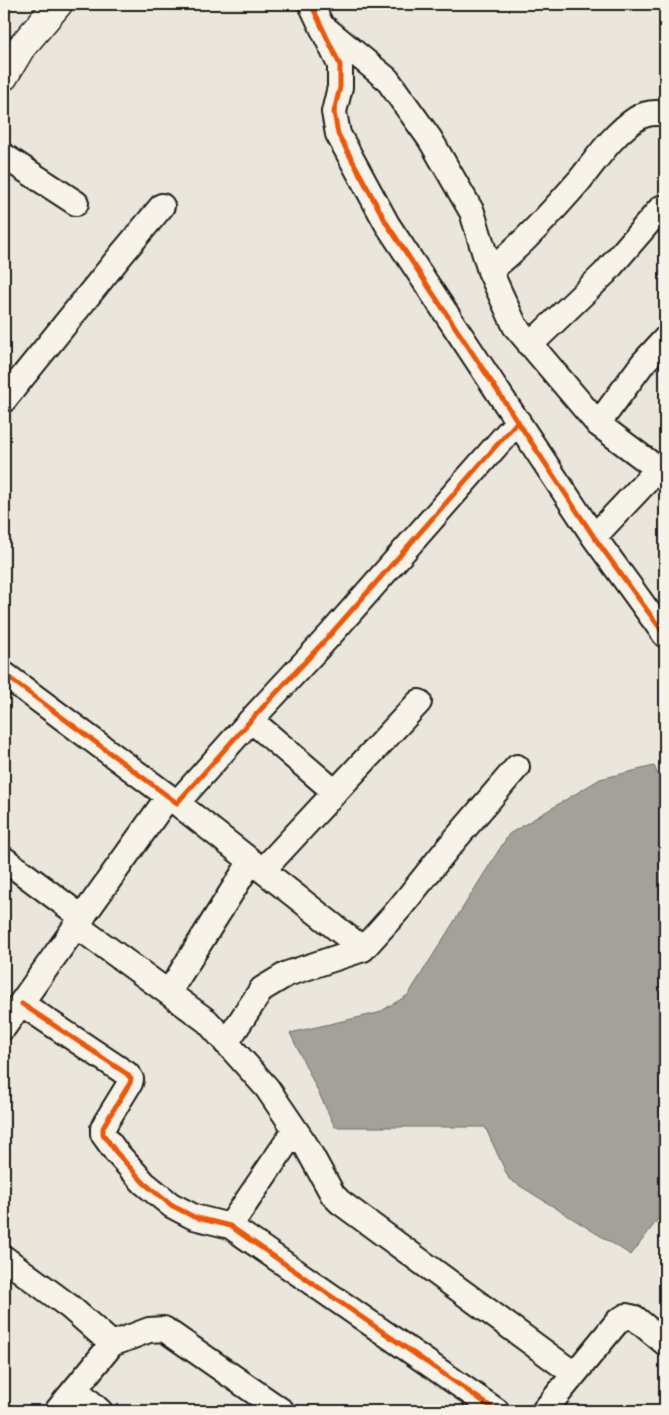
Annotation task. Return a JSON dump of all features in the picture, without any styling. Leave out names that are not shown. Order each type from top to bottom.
[{"type":"street","points":[[4,76],[12,45],[58,4]]},
{"type":"street","points":[[316,14],[387,78],[430,139],[472,212],[490,271],[515,326],[598,424],[662,470],[594,537]]},
{"type":"street","points":[[316,14],[340,65],[340,87],[334,112],[338,134],[387,224],[594,537],[665,635]]},
{"type":"street","points":[[490,271],[513,253],[543,223],[615,137],[636,118],[652,112],[665,114]]},
{"type":"street","points":[[4,156],[76,203]]},
{"type":"street","points":[[4,400],[120,255],[162,206]]},
{"type":"street","points":[[530,345],[605,273],[661,208]]},
{"type":"street","points":[[598,424],[643,364],[665,340]]},
{"type":"street","points":[[4,1027],[80,922],[173,800],[330,636],[518,421]]},
{"type":"street","points":[[4,674],[173,800],[363,950]]},
{"type":"street","points":[[168,992],[257,866],[335,792],[419,702]]},
{"type":"street","points":[[251,720],[335,792]]},
{"type":"street","points":[[226,1043],[262,989],[287,974],[363,950],[517,767]]},
{"type":"street","points":[[4,859],[80,922],[207,1021],[266,1088],[324,1176],[333,1195],[340,1202],[574,1374]]},
{"type":"street","points":[[22,1004],[127,1074],[131,1079],[130,1084],[106,1122],[103,1134],[116,1152],[144,1183],[171,1205],[194,1217],[230,1226],[497,1411]]},
{"type":"street","points":[[230,1226],[295,1130]]},
{"type":"street","points":[[4,1258],[70,1307],[112,1344]]},
{"type":"street","points":[[544,1411],[618,1321],[626,1316],[635,1318],[665,1343]]},
{"type":"street","points":[[57,1411],[112,1344],[149,1330],[164,1329],[282,1411]]},
{"type":"street","points":[[76,1389],[100,1411]]},
{"type":"shaded area","points":[[654,766],[665,790],[665,1210],[631,1255],[509,1179],[485,1127],[335,1127],[290,1033],[378,1013],[408,995],[509,834],[600,779]]},
{"type":"cycle path","points":[[311,4],[340,65],[340,87],[334,112],[338,134],[387,224],[594,537],[665,635]]},
{"type":"cycle path","points":[[4,674],[177,803],[330,635],[518,421]]},
{"type":"cycle path","points":[[22,1004],[127,1074],[131,1079],[106,1122],[103,1134],[116,1152],[144,1183],[171,1205],[194,1217],[230,1226],[497,1411]]}]
